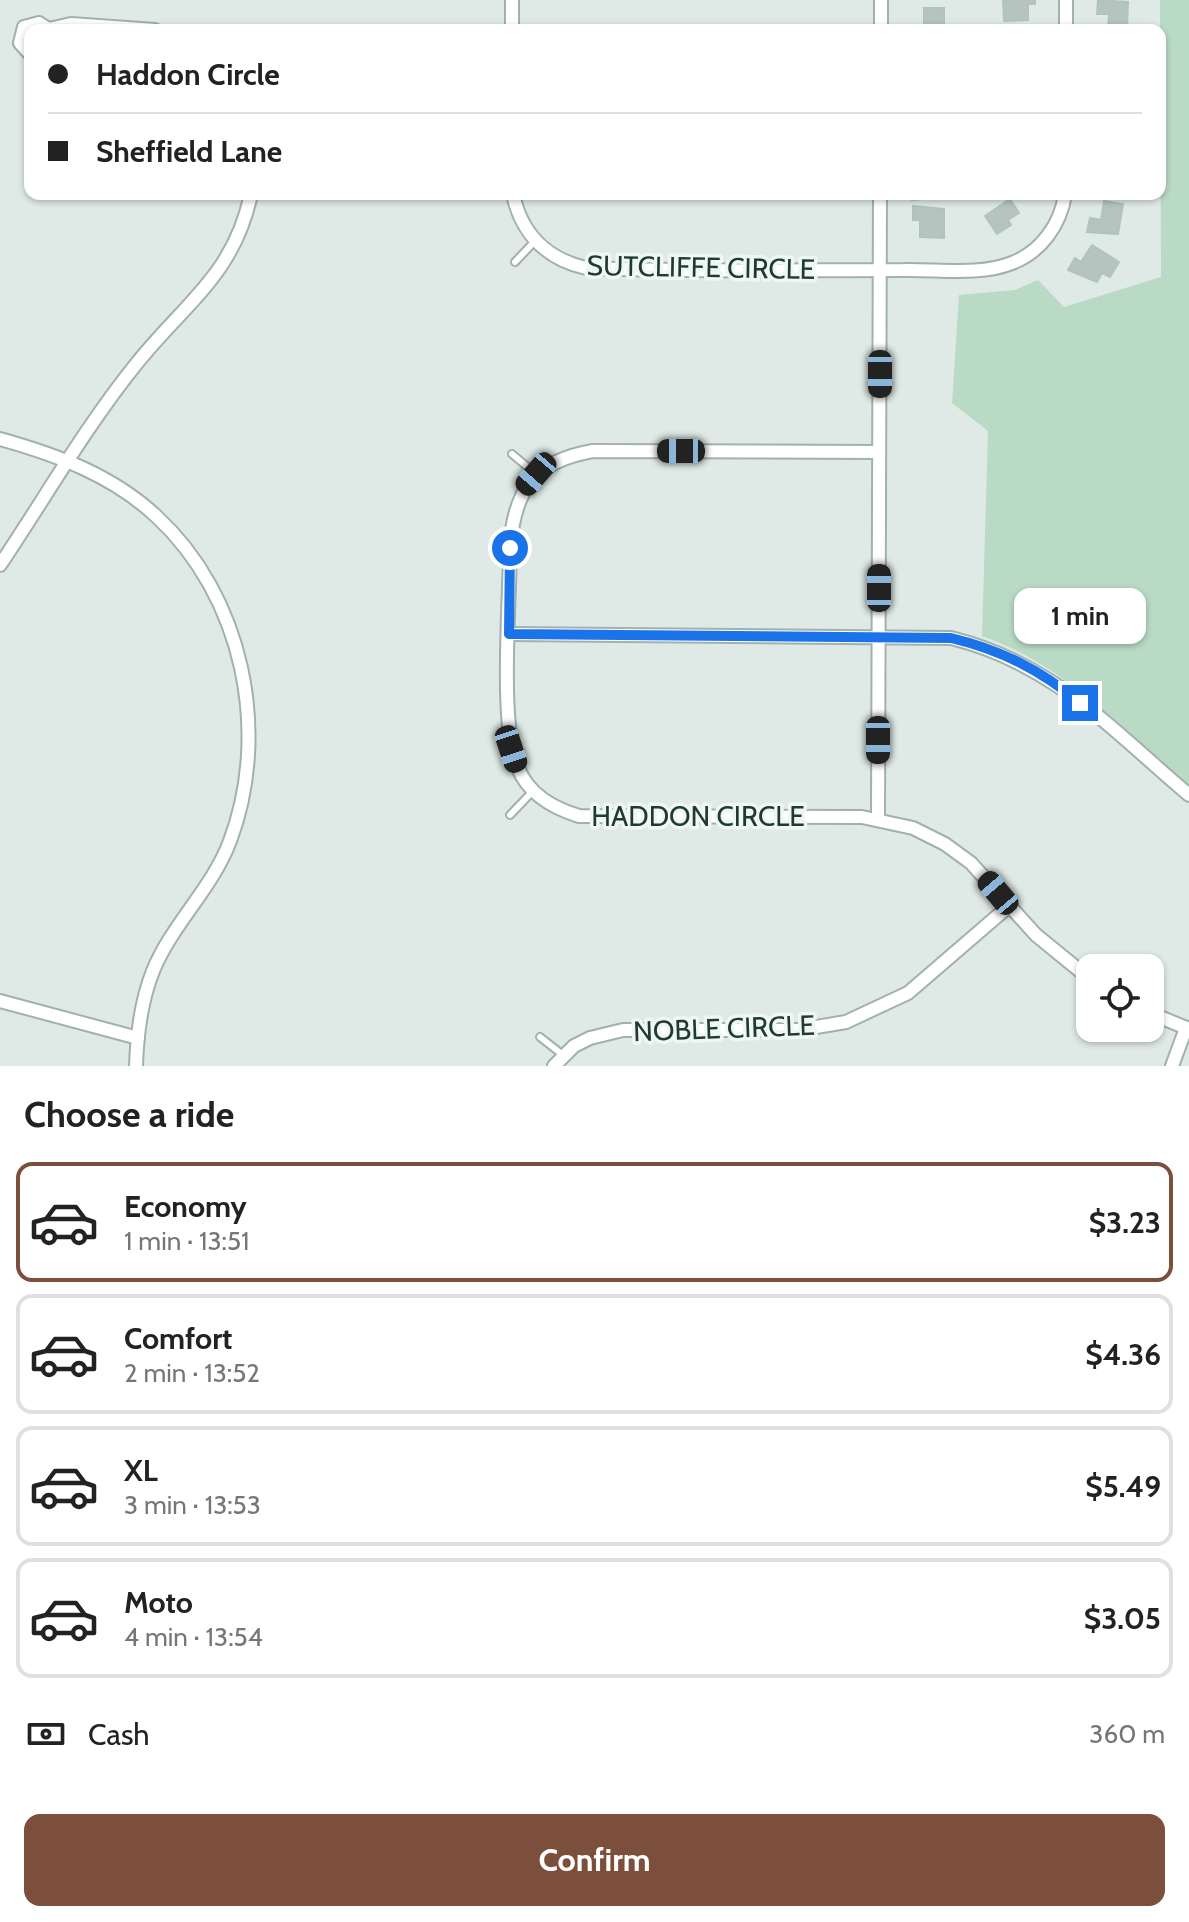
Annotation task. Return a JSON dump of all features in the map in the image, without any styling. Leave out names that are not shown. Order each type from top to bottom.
[{"type":"street","points":[[512,0],[512,24]]},
{"type":"street","points":[[881,0],[881,24]]},
{"type":"street","points":[[1066,0],[1066,24]]},
{"type":"street","points":[[24,27],[20,43],[24,47]]},
{"type":"street","points":[[0,565],[138,362],[214,279],[239,235],[249,200]]},
{"type":"street","name":"SUTCLIFFE CIRCLE","points":[[515,200],[521,222],[535,241],[558,259],[586,268],[880,270],[993,269],[1014,263],[1028,255],[1050,234],[1064,200]]},
{"type":"street","points":[[878,819],[880,200]]},
{"type":"street","points":[[0,439],[91,471],[157,517],[199,569],[235,643],[248,715],[249,758],[241,809],[213,880],[153,970],[138,1038],[136,1066]]},
{"type":"street","points":[[533,791],[518,769],[511,749],[509,634],[512,518],[518,499],[536,474],[562,457],[593,451],[879,452]]},
{"type":"street","points":[[509,634],[951,638],[1001,652],[1059,684],[1189,795]]},
{"type":"street","name":"HADDON CIRCLE","points":[[533,791],[562,810],[597,818],[878,819],[913,828],[945,844],[971,863],[1036,935],[1076,968]]},
{"type":"street","name":"NOBLE CIRCLE","points":[[554,1066],[563,1055],[590,1038],[623,1030],[798,1030],[846,1022],[908,993],[1009,906]]},
{"type":"street","points":[[0,1001],[138,1038]]},
{"type":"street","points":[[1164,1019],[1188,1028],[1172,1066]]},
{"type":"lane","points":[[515,262],[535,241]]},
{"type":"lane","points":[[512,454],[536,474]]},
{"type":"lane","points":[[510,815],[533,791]]},
{"type":"lane","points":[[540,1037],[563,1055]]},
{"type":"green space","points":[[1160,0],[1189,0],[1189,788],[1069,683],[1043,665],[982,636],[988,431],[952,403],[959,295],[1015,290],[1038,280],[1064,307],[1161,277],[1161,200],[1166,200],[1166,24],[1160,24]]},
{"type":"building","points":[[1003,0],[1035,0],[1035,4],[1028,4],[1028,20],[1004,21]]},
{"type":"building","points":[[1098,0],[1128,2],[1127,24],[1108,24],[1109,14],[1097,14]]},
{"type":"building","points":[[924,8],[944,8],[944,24],[924,24]]},
{"type":"building","points":[[1009,200],[1019,213],[1008,220],[1011,225],[997,234],[985,216]]},
{"type":"building","points":[[1104,201],[1123,204],[1118,234],[1087,232],[1090,218],[1101,220]]},
{"type":"building","points":[[913,206],[944,209],[944,238],[920,237],[920,220],[913,220]]},
{"type":"building","points":[[1092,245],[1119,262],[1110,277],[1102,273],[1097,282],[1068,270],[1075,258],[1081,262]]},
{"type":"route","points":[[510,548],[509,634],[917,635],[951,638],[1001,652],[1034,668],[1059,684],[1080,703]]}]
